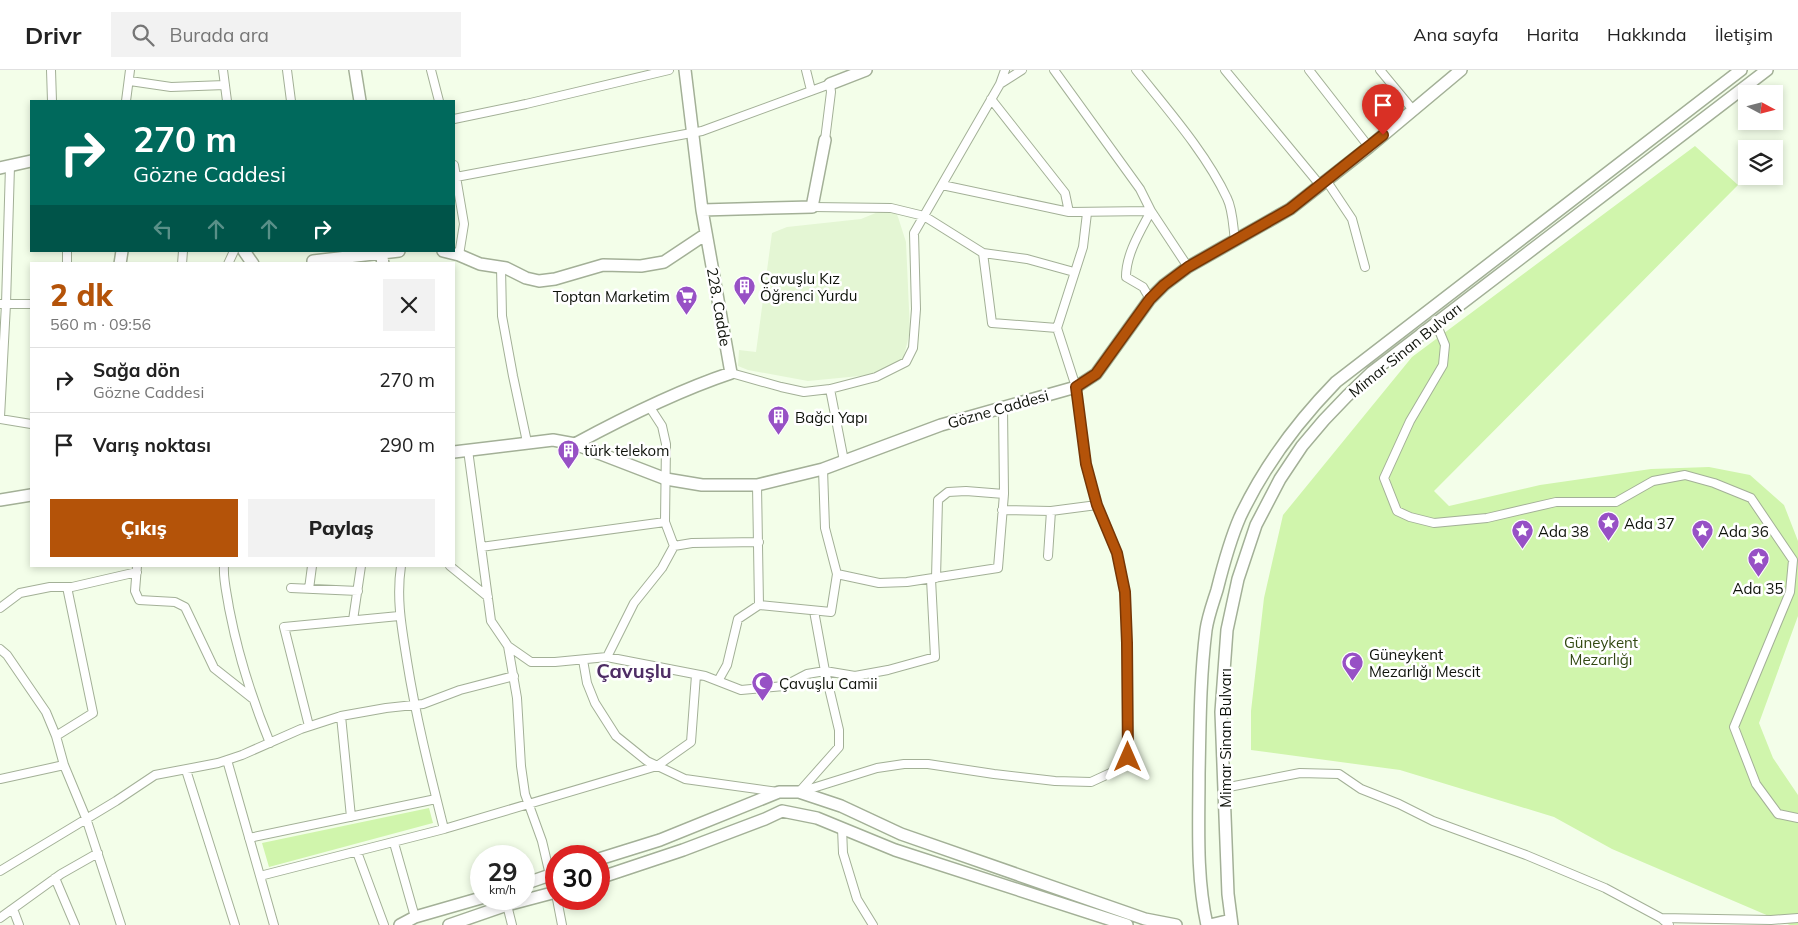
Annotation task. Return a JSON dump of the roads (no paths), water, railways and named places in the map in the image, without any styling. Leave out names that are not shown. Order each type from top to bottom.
[{"type":"main road","points":[[355,70],[360,100]]},
{"type":"main road","name":"228. Cadde","points":[[685,70],[702,210],[731,373]]},
{"type":"main road","points":[[830,84],[866,70]]},
{"type":"main road","name":"Mimar Sinan Bulvarı","points":[[1206,925],[1201,897],[1199,800],[1200,696],[1206,628],[1220,576],[1240,518],[1267,468],[1290,434],[1336,382],[1741,70]]},
{"type":"main road","name":"Mimar Sinan Bulvarı","points":[[1232,923],[1228,894],[1222,712],[1227,630],[1238,579],[1256,525],[1280,479],[1302,446],[1324,420],[1372,372],[1767,70]]},
{"type":"main road","name":"Gözne Caddesi","points":[[455,452],[553,440],[575,444],[666,479],[702,485],[757,485],[823,469],[941,425],[1076,387],[1096,374],[1150,299],[1164,285],[1188,267],[1290,209],[1369,147],[1457,71]]},
{"type":"main road","points":[[702,210],[812,207],[825,140]]},
{"type":"main road","points":[[5,167],[30,161]]},
{"type":"main road","points":[[447,252],[480,264],[501,267],[526,278],[539,281],[555,279],[603,265],[641,266],[664,262],[706,234]]},
{"type":"main road","points":[[312,259],[382,256],[396,252]]},
{"type":"main road","points":[[575,444],[649,406],[731,373]]},
{"type":"main road","points":[[0,500],[30,495]]},
{"type":"main road","points":[[610,856],[660,840],[779,792],[798,792],[841,806],[901,834],[1144,920],[1176,925]]},
{"type":"main road","points":[[610,874],[689,848],[766,819],[782,811],[817,818],[895,850],[1126,925]]},
{"type":"main road","points":[[400,925],[416,917],[470,901]]},
{"type":"main road","points":[[455,924],[493,910]]},
{"type":"main road","points":[[1210,925],[1232,923]]},
{"type":"street","points":[[51,70],[52,100]]},
{"type":"street","points":[[126,100],[130,82],[130,70]]},
{"type":"street","points":[[223,70],[227,100]]},
{"type":"street","points":[[287,70],[291,100]]},
{"type":"street","points":[[431,70],[439,100]]},
{"type":"street","points":[[455,119],[669,70]]},
{"type":"street","points":[[806,70],[811,90]]},
{"type":"street","points":[[731,373],[804,392],[830,389],[876,377],[906,362],[913,348],[916,309],[914,233],[1000,84],[1005,70]]},
{"type":"street","points":[[1000,84],[1022,70]]},
{"type":"street","points":[[1054,70],[1140,188],[1151,211],[1188,267]]},
{"type":"street","points":[[1136,70],[1202,156],[1228,200],[1235,240]]},
{"type":"street","points":[[1225,70],[1323,182],[1352,219],[1365,267]]},
{"type":"street","points":[[1309,70],[1369,147]]},
{"type":"street","points":[[1380,70],[1413,110]]},
{"type":"street","points":[[130,82],[170,87],[225,85]]},
{"type":"street","points":[[456,177],[702,131],[830,84],[831,92],[825,140]]},
{"type":"street","points":[[991,99],[1065,193],[1069,212]]},
{"type":"street","points":[[5,167],[0,418],[30,424]]},
{"type":"street","points":[[455,171],[464,224],[459,255]]},
{"type":"street","points":[[942,185],[1069,212],[1151,211]]},
{"type":"street","points":[[812,207],[891,208],[924,216],[983,253],[1027,259],[1074,272]]},
{"type":"street","points":[[1150,299],[1143,287],[1126,277],[1126,267],[1136,238],[1151,211]]},
{"type":"street","points":[[798,792],[878,768],[904,764],[928,764],[1055,781],[1092,782],[1118,770],[1128,757],[1125,592],[1117,553],[1097,505],[1086,464],[1076,387],[1057,328],[1083,247],[1087,213]]},
{"type":"street","points":[[983,253],[992,323],[1057,328]]},
{"type":"street","points":[[501,267],[502,316],[527,442]]},
{"type":"street","points":[[3,304],[30,304]]},
{"type":"street","points":[[1436,323],[1445,345],[1443,365],[1410,421],[1384,478],[1397,511],[1410,518],[1434,523],[1487,518],[1556,502],[1616,502],[1653,481],[1685,475],[1714,483],[1751,498],[1793,560],[1790,592],[1734,728],[1756,784],[1778,814],[1798,818]]},
{"type":"street","points":[[830,389],[844,461]]},
{"type":"street","points":[[607,658],[634,603],[662,568],[674,546],[665,522],[666,444],[662,426],[649,406]]},
{"type":"street","points":[[838,574],[880,583],[907,582],[998,568],[1004,494],[1002,408]]},
{"type":"street","points":[[468,450],[491,621],[508,646],[531,662],[607,658],[696,675],[741,690],[784,686],[807,674],[825,671],[855,676],[888,670],[935,657],[934,578],[938,500],[948,492],[966,491],[1004,494]]},
{"type":"street","points":[[718,681],[727,665],[738,620],[759,605],[831,612],[838,574],[825,528],[823,469]]},
{"type":"street","points":[[757,485],[759,605]]},
{"type":"street","points":[[1002,510],[1051,511],[1097,505]]},
{"type":"street","points":[[1048,556],[1051,511]]},
{"type":"street","points":[[481,547],[665,522]]},
{"type":"street","points":[[674,546],[692,543],[759,542]]},
{"type":"street","points":[[224,567],[223,576],[233,628],[252,698],[270,742]]},
{"type":"street","points":[[310,589],[312,567]]},
{"type":"street","points":[[353,620],[361,567]]},
{"type":"street","points":[[401,567],[398,585],[399,616],[414,705],[444,829]]},
{"type":"street","points":[[451,567],[488,597]]},
{"type":"street","points":[[0,608],[20,593],[50,587],[67,587],[137,569],[135,591],[139,600],[175,602],[185,607],[214,668],[252,698]]},
{"type":"street","points":[[56,736],[93,713],[67,587]]},
{"type":"street","points":[[292,588],[358,591]]},
{"type":"street","points":[[798,792],[839,747],[839,730],[825,671],[814,611]]},
{"type":"street","points":[[309,726],[284,627],[399,616]]},
{"type":"street","points":[[508,646],[517,698],[521,766],[525,794],[545,850]]},
{"type":"street","points":[[0,649],[7,655],[46,712],[56,736],[64,765],[86,818],[121,925]]},
{"type":"street","points":[[582,660],[587,682],[595,703],[616,736],[647,761],[686,779],[779,792]]},
{"type":"street","points":[[260,876],[394,843],[657,766],[691,742],[696,675]]},
{"type":"street","points":[[0,871],[155,775],[186,770],[226,760],[309,726],[341,716],[422,704],[460,690],[514,676]]},
{"type":"street","points":[[341,716],[351,816]]},
{"type":"street","points":[[226,760],[274,925]]},
{"type":"street","points":[[0,779],[64,765]]},
{"type":"street","points":[[186,770],[235,925]]},
{"type":"street","points":[[1224,788],[1300,773],[1339,774],[1361,789],[1399,804],[1433,821],[1526,855],[1605,888],[1661,918],[1669,925]]},
{"type":"street","points":[[249,838],[436,798]]},
{"type":"street","points":[[842,828],[842,854],[857,899],[873,925]]},
{"type":"street","points":[[394,843],[416,917]]},
{"type":"street","points":[[357,852],[384,925]]},
{"type":"street","points":[[0,918],[55,878],[98,853]]},
{"type":"street","points":[[55,878],[76,925]]},
{"type":"street","points":[[13,909],[19,925]]},
{"type":"street","points":[[508,910],[512,925]]},
{"type":"street","points":[[559,910],[562,925]]},
{"type":"street","points":[[1661,918],[1770,922],[1798,918]]},
{"type":"place","name":"Çavuşlu Kız Öğrenci Yurdu","points":[[744,306]]},
{"type":"place","name":"Toptan Marketim","points":[[686,315]]},
{"type":"place","name":"Bağcı Yapı","points":[[779,436]]},
{"type":"place","name":"türk telekom","points":[[568,469]]},
{"type":"place","name":"Ada 37","points":[[1608,542]]},
{"type":"place","name":"Ada 38","points":[[1522,550]]},
{"type":"place","name":"Ada 36","points":[[1702,550]]},
{"type":"place","name":"Ada 35","points":[[1758,578]]},
{"type":"place","name":"Güneykent Mezarlığı Mescit","points":[[1353,682]]},
{"type":"place","name":"Çavuşlu Camii","points":[[763,702]]},
{"type":"district","name":"Çavuşlu","points":[[634,670]]},
{"type":"park label","name":"Güneykent Mezarlığı","points":[[1601,650]]}]
